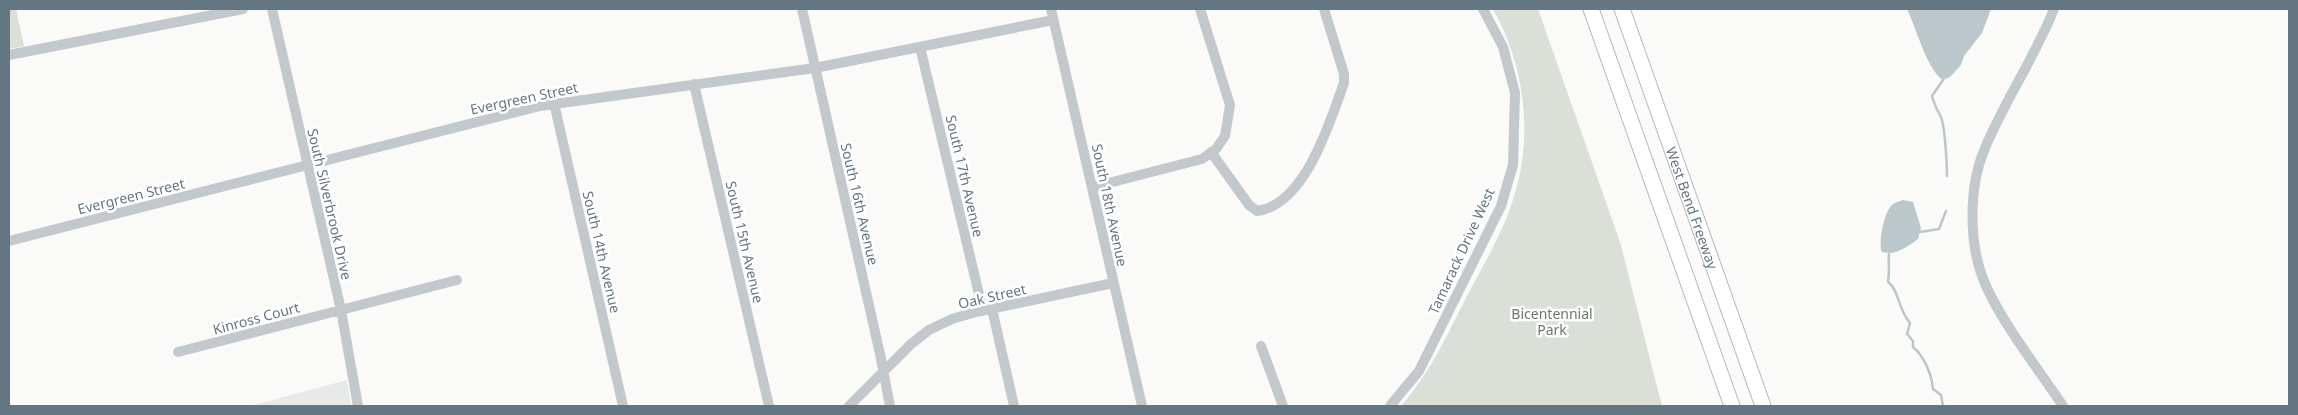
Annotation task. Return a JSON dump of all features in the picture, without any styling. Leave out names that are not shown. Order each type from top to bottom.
[{"type":"highway","points":[[1591,9],[1732,406]]},
{"type":"highway","name":"West Bend Freeway","points":[[1622,9],[1763,406]]},
{"type":"street","points":[[9,55],[242,9]]},
{"type":"street","name":"South Silverbrook Drive","points":[[272,9],[341,310],[358,406]]},
{"type":"street","name":"South 16th Avenue","points":[[802,9],[890,406]]},
{"type":"street","name":"South 18th Avenue","points":[[1051,9],[1142,406]]},
{"type":"street","points":[[1093,187],[1202,159],[1225,136],[1230,106],[1200,9]]},
{"type":"street","points":[[1211,152],[1244,198],[1257,211],[1267,210],[1294,189],[1324,140],[1344,83],[1344,74],[1324,9]]},
{"type":"street","name":"Tamarack Drive West","points":[[1390,406],[1419,371],[1501,206],[1512,165],[1516,124],[1514,93],[1504,47],[1483,9]]},
{"type":"street","points":[[2054,9],[2043,36],[1984,149],[1975,188],[1974,231],[1978,258],[1989,292],[2063,406]]},
{"type":"street","name":"Evergreen Street","points":[[9,241],[554,103],[815,68],[1053,20]]},
{"type":"street","name":"South 17th Avenue","points":[[920,47],[987,310],[1014,406]]},
{"type":"street","name":"South 15th Avenue","points":[[694,84],[769,406]]},
{"type":"street","name":"South 14th Avenue","points":[[554,103],[623,406]]},
{"type":"street","name":"Kinross Court","points":[[178,352],[457,280]]},
{"type":"street","name":"Oak Street","points":[[849,406],[883,371],[929,330],[952,319],[1113,283]]},
{"type":"street","points":[[1262,346],[1282,406]]},
{"type":"shaded area","points":[[1907,9],[1991,9],[1982,33],[1964,56],[1961,65],[1950,77],[1943,80],[1937,75],[1927,58]]},
{"type":"shaded area","points":[[1903,200],[1913,202],[1921,228],[1918,239],[1896,252],[1882,252],[1881,235],[1886,214],[1892,205]]},
{"type":"shaded area","points":[[347,380],[351,406],[250,406]]},
{"type":"green space","points":[[9,9],[16,9],[24,46],[9,49]]},
{"type":"green space","name":"Bicentennial Park","points":[[1493,9],[1538,9],[1620,242],[1662,406],[1401,406],[1421,380],[1437,353],[1491,251],[1508,215],[1519,179],[1523,154],[1523,104],[1513,55]]},
{"type":"waterway","points":[[1943,80],[1932,96],[1942,122],[1947,176]]},
{"type":"waterway","points":[[1920,232],[1939,229],[1946,211]]},
{"type":"waterway","points":[[1889,254],[1888,282],[1892,285],[1903,312],[1910,323],[1907,334],[1913,341],[1913,347],[1921,355],[1927,366],[1933,389],[1941,395],[1943,406]]}]
